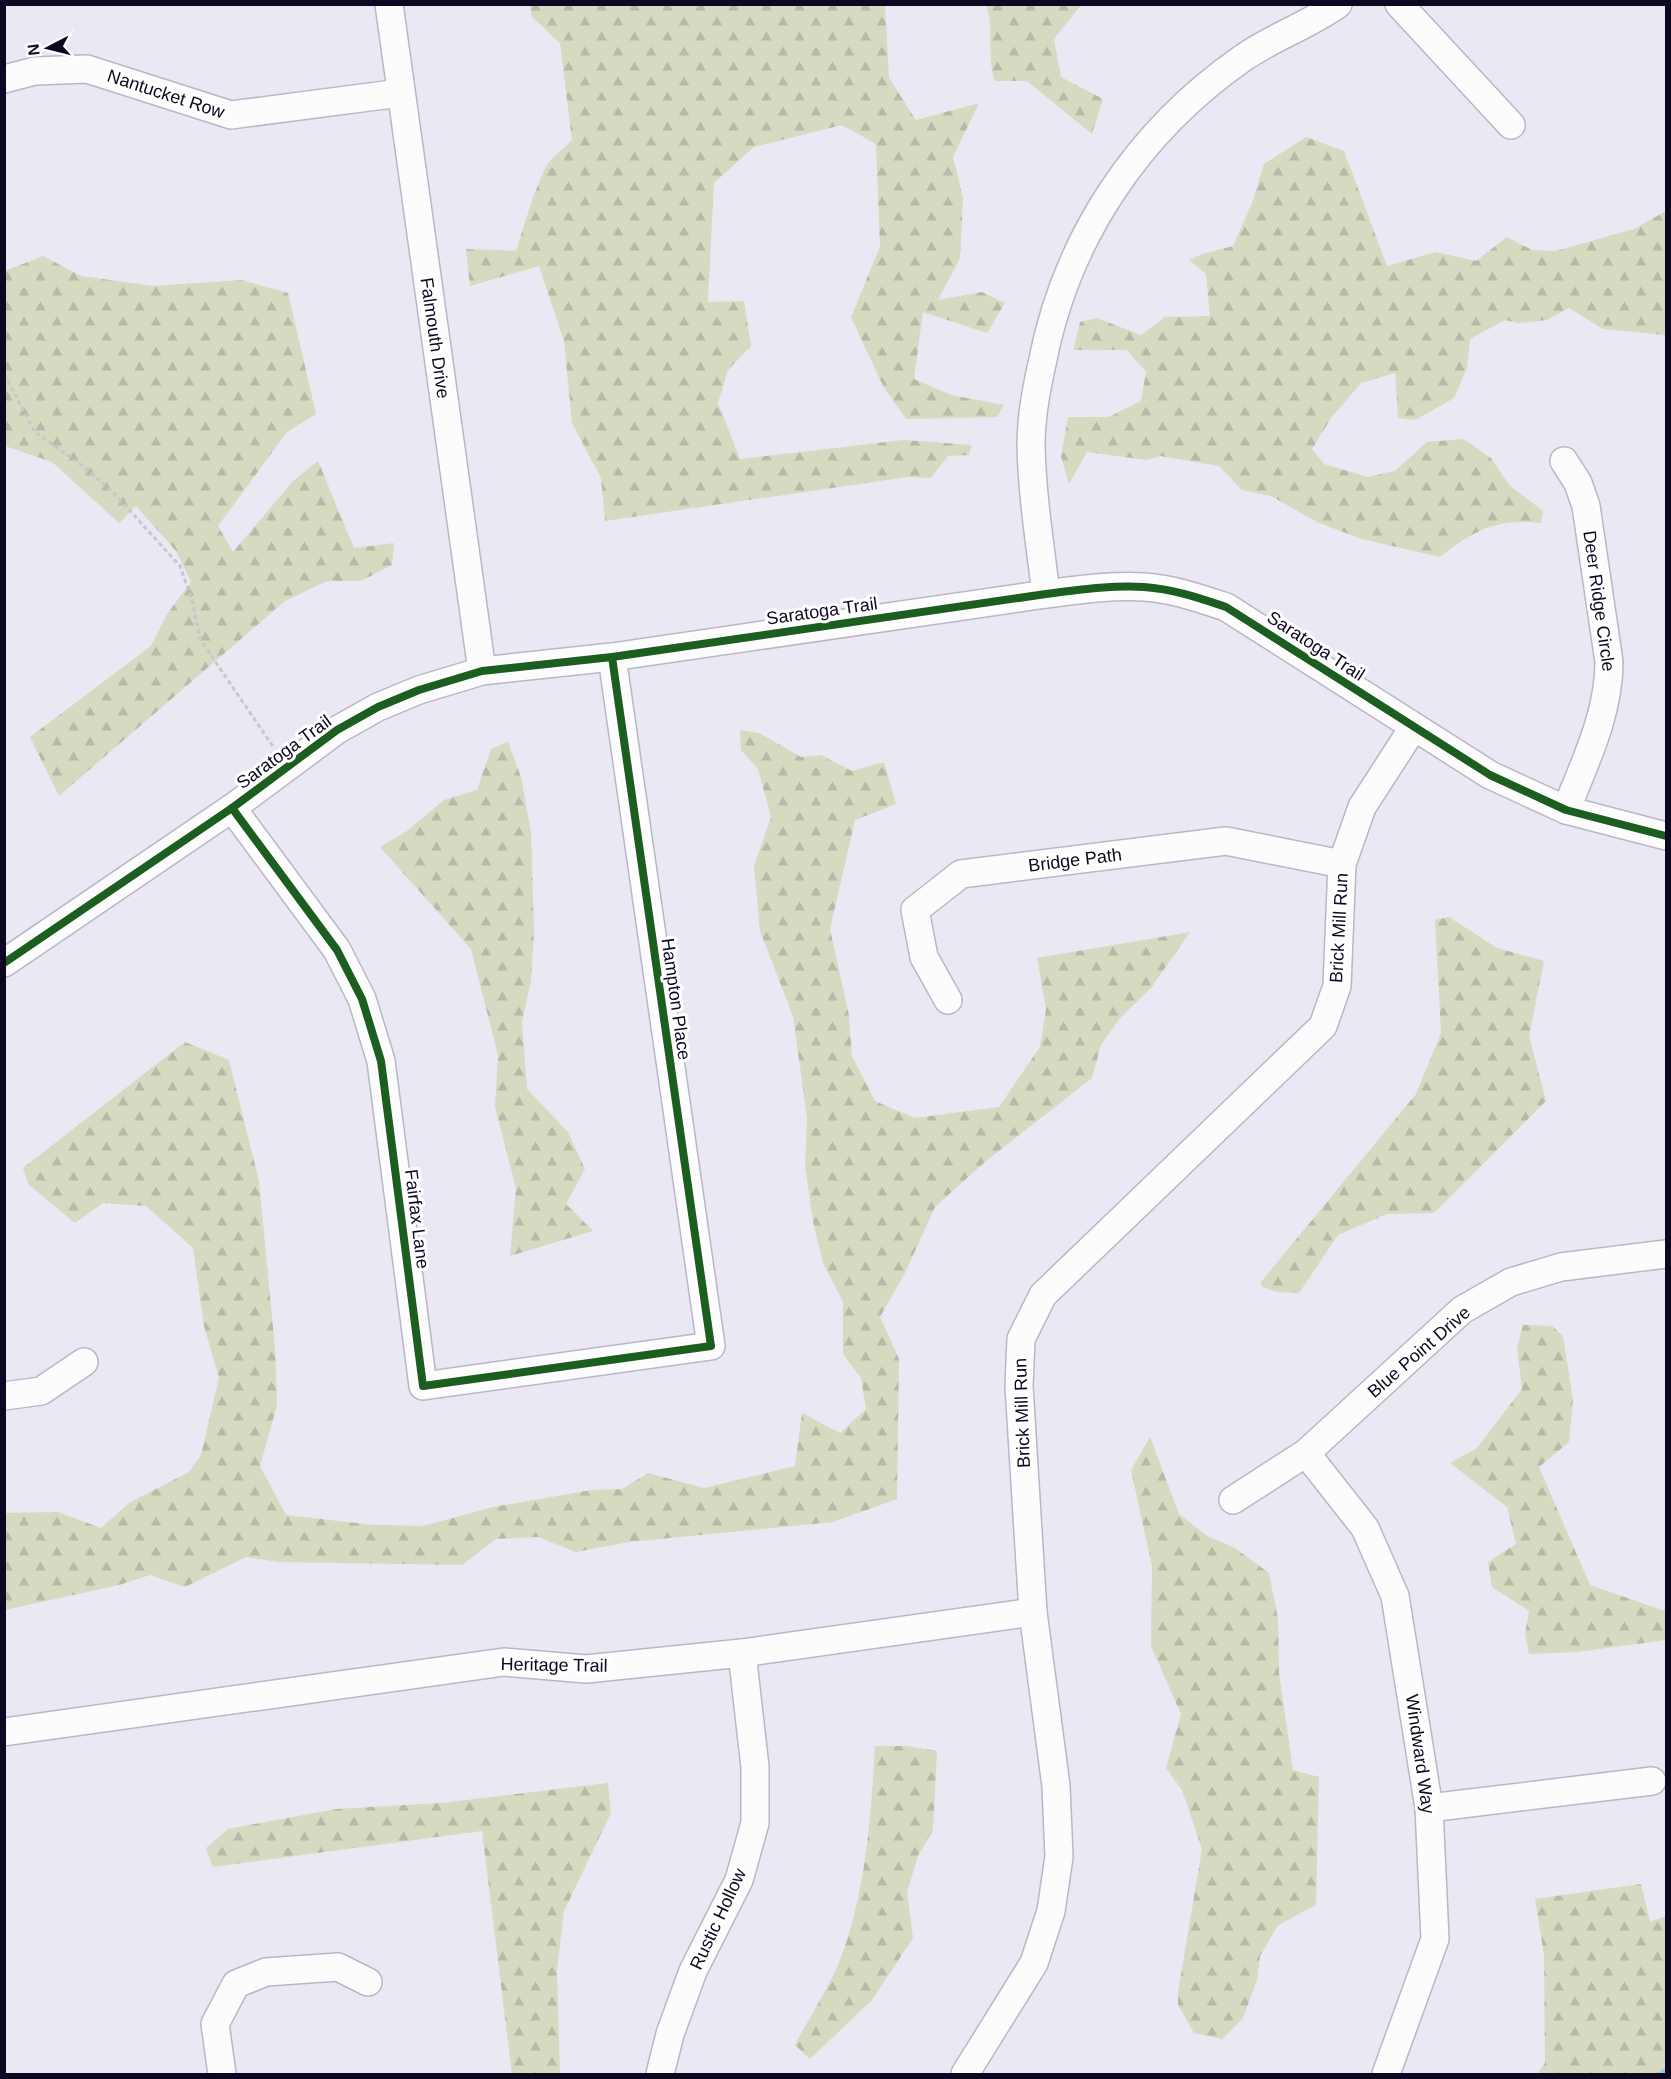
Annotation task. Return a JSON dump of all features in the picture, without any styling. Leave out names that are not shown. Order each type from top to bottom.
[{"type":"street","name":"Falmouth Drive","points":[[389,4],[482,671]]},
{"type":"street","points":[[1046,594],[1036,512],[1031,443],[1036,394],[1047,334],[1060,291],[1078,249],[1122,174],[1170,118],[1244,57],[1338,4]]},
{"type":"street","points":[[1399,4],[1511,125]]},
{"type":"street","name":"Nantucket Row","points":[[4,79],[35,71],[87,69],[231,115],[400,93]]},
{"type":"street","name":"Deer Ridge Circle","points":[[1564,461],[1578,483],[1586,506],[1609,662],[1609,687],[1604,712],[1566,810]]},
{"type":"street","name":"Saratoga Trail","points":[[4,963],[232,808],[337,730],[378,707],[418,690],[482,671],[612,657],[1046,594],[1143,587],[1185,593],[1226,607],[1490,775],[1566,810],[1666,836]]},
{"type":"street","name":"Hampton Place","points":[[612,657],[711,1346]]},
{"type":"street","name":"Brick Mill Run","points":[[965,2074],[1034,1963],[1051,1911],[1059,1857],[1056,1786],[1033,1612],[1019,1386],[1021,1339],[1043,1295],[1323,1026],[1337,986],[1342,864],[1362,807],[1413,728]]},
{"type":"street","name":"Fairfax Lane","points":[[232,808],[337,950],[362,999],[381,1061],[423,1386],[711,1346]]},
{"type":"street","name":"Bridge Path","points":[[948,1000],[924,957],[915,910],[961,874],[1226,841],[1342,864]]},
{"type":"street","name":"Blue Point Drive","points":[[1233,1500],[1306,1453],[1462,1310],[1511,1282],[1561,1267],[1666,1254]]},
{"type":"street","points":[[4,1396],[41,1391],[84,1362]]},
{"type":"street","name":"Windward Way","points":[[1306,1453],[1365,1528],[1395,1596],[1430,1808],[1435,1939],[1386,2074]]},
{"type":"street","name":"Heritage Trail","points":[[4,1732],[504,1662],[586,1669],[742,1653],[1033,1612]]},
{"type":"street","name":"Rustic Hollow","points":[[660,2074],[670,2034],[693,1971],[739,1880],[755,1822],[755,1767],[742,1653]]},
{"type":"street","points":[[1430,1808],[1652,1781]]},
{"type":"street","points":[[222,2074],[215,2024],[236,1984],[266,1972],[338,1967],[368,1982]]},
{"type":"path","points":[[4,374],[35,432],[84,467],[113,492],[180,566],[192,600],[200,639],[233,690],[288,766]]},
{"type":"green space","points":[[530,5],[885,5],[889,78],[916,120],[979,103],[953,157],[963,198],[960,258],[938,300],[982,292],[1005,303],[987,333],[923,312],[914,379],[951,395],[1004,405],[997,417],[906,419],[883,386],[851,317],[880,247],[876,144],[842,125],[754,147],[714,183],[708,302],[744,301],[751,346],[728,370],[718,403],[740,459],[903,440],[972,445],[969,455],[948,456],[931,478],[907,477],[605,521],[601,478],[572,423],[564,341],[539,266],[470,286],[466,249],[516,251],[533,197],[547,164],[572,140],[560,43],[532,17]]},
{"type":"green space","points":[[986,5],[1081,5],[1054,39],[1061,77],[1103,99],[1092,134],[1027,81],[995,81],[991,62],[989,14]]},
{"type":"green space","points":[[1306,137],[1344,151],[1387,266],[1436,252],[1476,261],[1507,237],[1532,250],[1556,251],[1634,229],[1666,211],[1666,335],[1603,329],[1569,308],[1547,320],[1518,323],[1505,320],[1470,339],[1467,368],[1454,398],[1415,420],[1398,418],[1395,373],[1361,383],[1331,418],[1312,449],[1324,464],[1368,477],[1395,471],[1427,442],[1463,439],[1491,458],[1509,485],[1543,511],[1541,523],[1512,522],[1487,528],[1475,533],[1440,557],[1362,539],[1319,523],[1271,496],[1242,490],[1219,466],[1160,456],[1147,460],[1087,452],[1069,484],[1061,457],[1068,417],[1109,417],[1141,401],[1146,372],[1127,350],[1073,350],[1080,322],[1097,318],[1141,335],[1165,317],[1210,316],[1206,274],[1189,260],[1233,246],[1252,203],[1264,164]]},
{"type":"green space","points":[[43,256],[81,276],[153,286],[242,280],[288,293],[316,414],[287,432],[218,526],[233,552],[293,481],[318,461],[354,548],[394,543],[392,565],[361,581],[327,581],[285,601],[59,796],[30,737],[151,646],[167,614],[191,582],[176,551],[136,506],[119,523],[52,462],[5,446],[5,271]]},
{"type":"green space","points":[[740,730],[759,733],[801,757],[821,755],[852,771],[884,762],[896,804],[855,820],[830,929],[849,1016],[852,1056],[875,1101],[914,1118],[999,1107],[1040,1047],[1046,1009],[1037,958],[1190,932],[1151,988],[1120,1018],[1101,1045],[1092,1078],[986,1161],[935,1207],[904,1275],[880,1317],[899,1359],[897,1499],[833,1522],[629,1542],[576,1552],[538,1537],[496,1539],[462,1565],[279,1562],[246,1557],[185,1587],[150,1575],[119,1585],[5,1610],[5,1513],[58,1512],[101,1528],[129,1503],[189,1472],[201,1455],[219,1378],[204,1326],[193,1248],[146,1206],[103,1203],[75,1223],[28,1184],[23,1168],[185,1042],[229,1060],[259,1181],[275,1348],[277,1405],[260,1466],[286,1515],[374,1525],[423,1526],[493,1507],[592,1490],[622,1489],[648,1473],[704,1488],[795,1466],[802,1413],[840,1433],[866,1409],[861,1378],[843,1354],[843,1302],[823,1263],[813,1221],[805,1166],[807,1118],[793,1016],[760,931],[754,866],[771,817],[758,769],[741,750]]},
{"type":"green space","points":[[508,742],[521,777],[531,833],[534,933],[531,981],[522,1022],[527,1089],[568,1132],[585,1169],[566,1204],[593,1231],[510,1256],[516,1188],[495,1107],[498,1055],[471,949],[380,847],[407,831],[444,800],[477,790],[491,749]]},
{"type":"green space","points":[[1449,917],[1497,948],[1544,961],[1529,1036],[1546,1101],[1434,1213],[1387,1214],[1338,1235],[1299,1293],[1276,1292],[1261,1286],[1261,1282],[1416,1094],[1441,1033],[1435,920]]},
{"type":"green space","points":[[1523,1325],[1552,1326],[1563,1336],[1573,1400],[1569,1442],[1539,1467],[1590,1585],[1662,1610],[1666,1609],[1666,1640],[1577,1652],[1529,1654],[1525,1634],[1529,1611],[1492,1587],[1488,1562],[1516,1544],[1507,1507],[1450,1463],[1477,1448],[1522,1389],[1517,1348]]},
{"type":"green space","points":[[1150,1437],[1179,1514],[1207,1536],[1235,1548],[1269,1573],[1278,1619],[1279,1673],[1293,1770],[1319,1777],[1316,1905],[1278,1925],[1260,1956],[1257,1980],[1243,2018],[1222,2039],[1194,2033],[1178,2005],[1178,1992],[1202,1849],[1182,1790],[1166,1768],[1181,1714],[1151,1646],[1152,1566],[1131,1470]]},
{"type":"green space","points":[[875,1746],[906,1746],[937,1751],[933,1830],[918,1856],[907,1892],[913,1938],[872,2000],[810,2059],[795,2045],[832,1978],[842,1955],[857,1904],[866,1852]]},
{"type":"green space","points":[[608,1783],[611,1813],[564,1911],[557,1969],[560,2074],[512,2074],[482,1831],[213,1867],[206,1848],[228,1829],[336,1809],[441,1803]]},
{"type":"green space","points":[[1641,1884],[1650,1922],[1666,1916],[1666,2074],[1537,2074],[1545,2063],[1544,1955],[1535,1899]]},
{"type":"waterway","points":[[1661,2074],[1666,2070]]},
{"type":"cycle path","points":[[4,963],[232,808],[337,730],[378,707],[419,690],[482,671],[612,657],[1107,587],[1144,587],[1165,590],[1226,607],[1490,775],[1566,810],[1666,836]]},
{"type":"cycle path","points":[[232,808],[337,950],[362,999],[381,1061],[423,1386],[711,1346],[612,657]]}]
